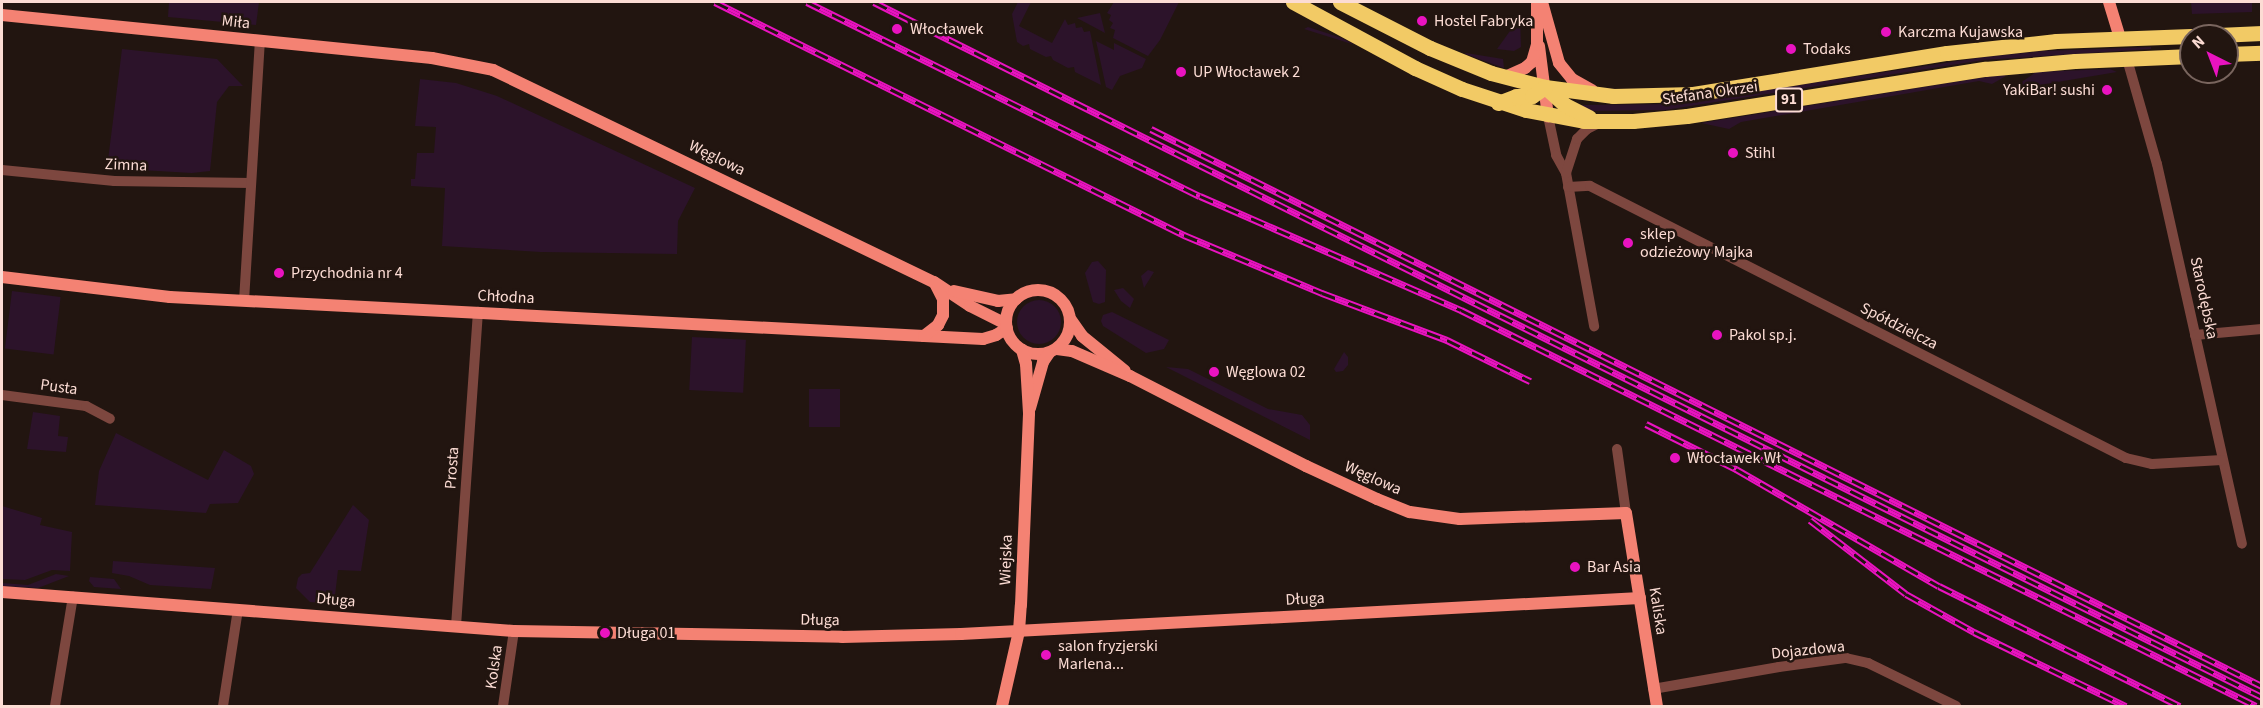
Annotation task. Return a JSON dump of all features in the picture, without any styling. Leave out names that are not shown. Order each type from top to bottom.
[{"type":"main road","name":"Stefana Okrzei","points":[[1293,2],[1415,68],[1498,103],[1548,116],[1603,122],[1687,116],[1985,69],[2179,57]]},
{"type":"main road","name":"Stefana Okrzei","points":[[1340,2],[1450,57],[1505,77],[1545,87],[1604,95],[1693,94],[1947,53],[2056,41],[2179,37]]},
{"type":"main road","points":[[2239,34],[2262,33]]},
{"type":"main road","points":[[2239,54],[2262,53]]},
{"type":"main road","points":[[1498,103],[1516,96],[1532,96],[1545,87],[1574,111],[1603,122]]},
{"type":"street","points":[[1537,2],[1537,33],[1548,116],[1556,155],[1566,173],[1594,326]]},
{"type":"street","points":[[1542,2],[1559,63],[1578,83],[1604,95]]},
{"type":"street","points":[[2109,2],[2120,39]]},
{"type":"street","name":"Miła","points":[[2,15],[466,63]]},
{"type":"street","points":[[1505,77],[1525,69],[1532,62],[1537,33]]},
{"type":"street","points":[[244,301],[260,41]]},
{"type":"street","name":"Starodębska","points":[[2127,59],[2153,147],[2242,544]]},
{"type":"street","name":"Węglowa","points":[[466,63],[509,75],[950,290],[970,306],[1006,326]]},
{"type":"street","points":[[1545,87],[1555,75],[1559,63]]},
{"type":"street","points":[[1566,173],[1577,139],[1587,129],[1603,122]]},
{"type":"street","name":"Zimna","points":[[2,170],[114,181],[251,183]]},
{"type":"street","name":"Spółdzielcza","points":[[1568,187],[1590,186],[2126,458],[2152,464],[2222,460]]},
{"type":"street","name":"Chłodna","points":[[2,277],[170,297],[983,339],[996,335],[1006,326]]},
{"type":"street","points":[[924,336],[938,325],[943,315],[943,299],[934,282]]},
{"type":"street","name":"Węglowa","points":[[950,290],[998,301],[1016,299]]},
{"type":"street","points":[[1028,291],[1049,292],[1064,303],[1071,320],[1066,339],[1053,351],[1032,354],[1022,350],[1012,341],[1006,326],[1008,311],[1016,299],[1028,291]]},
{"type":"street","name":"Prosta","points":[[456,626],[478,312]]},
{"type":"street","name":"Węglowa","points":[[1071,320],[1082,336],[1130,376]]},
{"type":"street","points":[[2195,335],[2262,329]]},
{"type":"street","name":"Wiejska","points":[[1002,706],[1019,631],[1029,413],[1026,364],[1022,350]]},
{"type":"street","name":"Węglowa","points":[[1053,351],[1072,351],[1130,376],[1306,466],[1377,500],[1410,512],[1460,519],[1626,513]]},
{"type":"street","name":"Wiejska","points":[[1029,413],[1043,362],[1053,351]]},
{"type":"street","name":"Pusta","points":[[2,395],[86,406],[110,419]]},
{"type":"street","name":"Kaliska","points":[[1617,449],[1656,706]]},
{"type":"street","name":"Długa","points":[[2,592],[514,631],[842,637],[1019,631],[1640,598]]},
{"type":"street","points":[[55,706],[73,596]]},
{"type":"street","points":[[223,706],[238,609]]},
{"type":"street","name":"Kolska","points":[[503,706],[514,631]]},
{"type":"street","name":"Dojazdowa","points":[[1653,689],[1846,658],[1868,663],[1956,706]]},
{"type":"shaded area","points":[[169,2],[259,2],[256,25],[168,17]]},
{"type":"shaded area","points":[[1018,2],[1031,2],[1019,26],[1052,43],[1065,19],[1068,25],[1075,23],[1076,28],[1082,27],[1084,32],[1090,31],[1101,85],[1075,72],[1074,67],[1068,68],[1053,60],[1051,56],[1046,57],[1030,49],[1029,44],[1023,46],[1017,42],[1012,14]]},
{"type":"shaded area","points":[[1114,2],[1179,2],[1160,40],[1148,56],[1113,38],[1115,30],[1110,28],[1113,23],[1109,20],[1111,15],[1107,13]]},
{"type":"shaded area","points":[[2191,2],[2252,2],[2252,12],[2192,14]]},
{"type":"shaded area","points":[[1100,13],[1105,33],[1077,18]]},
{"type":"shaded area","points":[[1520,17],[1521,47],[1514,51],[1497,49]]},
{"type":"shaded area","points":[[1308,27],[1342,38],[1355,45],[1304,29]]},
{"type":"shaded area","points":[[1096,41],[1114,50],[1114,43],[1146,59],[1142,68],[1120,76],[1112,90],[1106,87]]},
{"type":"shaded area","points":[[2151,47],[2151,49],[1984,60],[1665,110],[1592,111],[1578,105],[1673,104],[1984,57],[2043,51]]},
{"type":"shaded area","points":[[122,49],[217,59],[243,86],[229,86],[217,102],[210,171],[192,173],[107,168]]},
{"type":"shaded area","points":[[1465,54],[1503,59],[1504,68]]},
{"type":"shaded area","points":[[2110,69],[2117,72],[2010,90],[2036,72]]},
{"type":"shaded area","points":[[2004,74],[2006,76],[1992,84],[1979,81],[1741,122],[1729,129],[1701,123]]},
{"type":"shaded area","points":[[420,79],[456,83],[497,96],[695,188],[678,221],[677,254],[541,252],[442,246],[445,188],[411,186],[411,179],[415,179],[417,153],[434,153],[436,127],[415,126]]},
{"type":"shaded area","points":[[1098,261],[1106,270],[1105,302],[1099,304],[1093,302],[1085,273],[1092,262]]},
{"type":"shaded area","points":[[1148,270],[1154,272],[1144,288],[1141,276]]},
{"type":"shaded area","points":[[1123,288],[1134,299],[1130,308],[1121,301],[1114,290]]},
{"type":"shaded area","points":[[12,291],[61,297],[54,355],[5,349]]},
{"type":"shaded area","points":[[1039,300],[1054,307],[1061,322],[1054,337],[1039,344],[1024,337],[1017,322],[1024,307]]},
{"type":"shaded area","points":[[1112,312],[1169,340],[1164,349],[1146,353],[1103,326],[1101,321],[1103,315]]},
{"type":"shaded area","points":[[692,337],[746,340],[743,393],[689,390]]},
{"type":"shaded area","points":[[1344,352],[1348,357],[1348,365],[1343,371],[1336,372],[1334,369]]},
{"type":"shaded area","points":[[1166,367],[1188,369],[1268,409],[1302,415],[1310,425],[1310,440]]},
{"type":"shaded area","points":[[809,389],[840,389],[840,427],[809,427]]},
{"type":"shaded area","points":[[33,412],[60,416],[58,436],[68,437],[66,452],[27,449]]},
{"type":"shaded area","points":[[116,433],[208,480],[224,450],[251,466],[254,474],[238,503],[210,504],[206,513],[95,505],[99,471]]},
{"type":"shaded area","points":[[353,505],[369,520],[361,571],[338,570],[334,604],[310,602],[296,588],[298,578],[302,574],[310,573]]},
{"type":"shaded area","points":[[2,506],[42,518],[40,525],[72,532],[70,571],[52,570],[25,580],[2,579]]},
{"type":"shaded area","points":[[113,561],[215,568],[211,589],[150,585],[129,576],[112,573]]},
{"type":"shaded area","points":[[56,574],[69,576],[38,588],[2,586],[2,583],[28,585]]},
{"type":"shaded area","points":[[90,577],[114,579],[121,589],[94,587],[89,581]]},
{"type":"railway","points":[[715,2],[1184,235],[1322,293],[1447,340],[1530,381]]},
{"type":"railway","points":[[807,2],[1200,196],[1461,310],[2256,706]]},
{"type":"railway","points":[[874,2],[2262,697]]},
{"type":"railway","points":[[1151,129],[2262,686]]},
{"type":"railway","points":[[1646,424],[1736,469],[1939,586],[2180,706]]},
{"type":"railway","points":[[1810,520],[1906,594],[1974,632],[2126,706]]},
{"type":"place","name":"Hostel Fabryka","points":[[1422,21]]},
{"type":"place","name":"Włocławek","points":[[897,29]]},
{"type":"place","name":"Karczma Kujawska","points":[[1886,32]]},
{"type":"place","name":"Todaks","points":[[1791,49]]},
{"type":"place","name":"UP Włocławek 2","points":[[1181,72]]},
{"type":"place","name":"YakiBar! sushi","points":[[2107,90]]},
{"type":"place","name":"Stihl","points":[[1733,153]]},
{"type":"place","name":"sklep odzieżowy Majka","points":[[1628,243]]},
{"type":"place","name":"Przychodnia nr 4","points":[[279,273]]},
{"type":"place","name":"Pakol sp.j.","points":[[1717,335]]},
{"type":"place","name":"Węglowa 02","points":[[1214,372]]},
{"type":"place","name":"Włocławek Wł","points":[[1675,458]]},
{"type":"place","name":"Bar Asia","points":[[1575,567]]},
{"type":"place","name":"Długa 01","points":[[605,633]]},
{"type":"place","name":"salon fryzjerski Marlena...","points":[[1046,655]]}]
